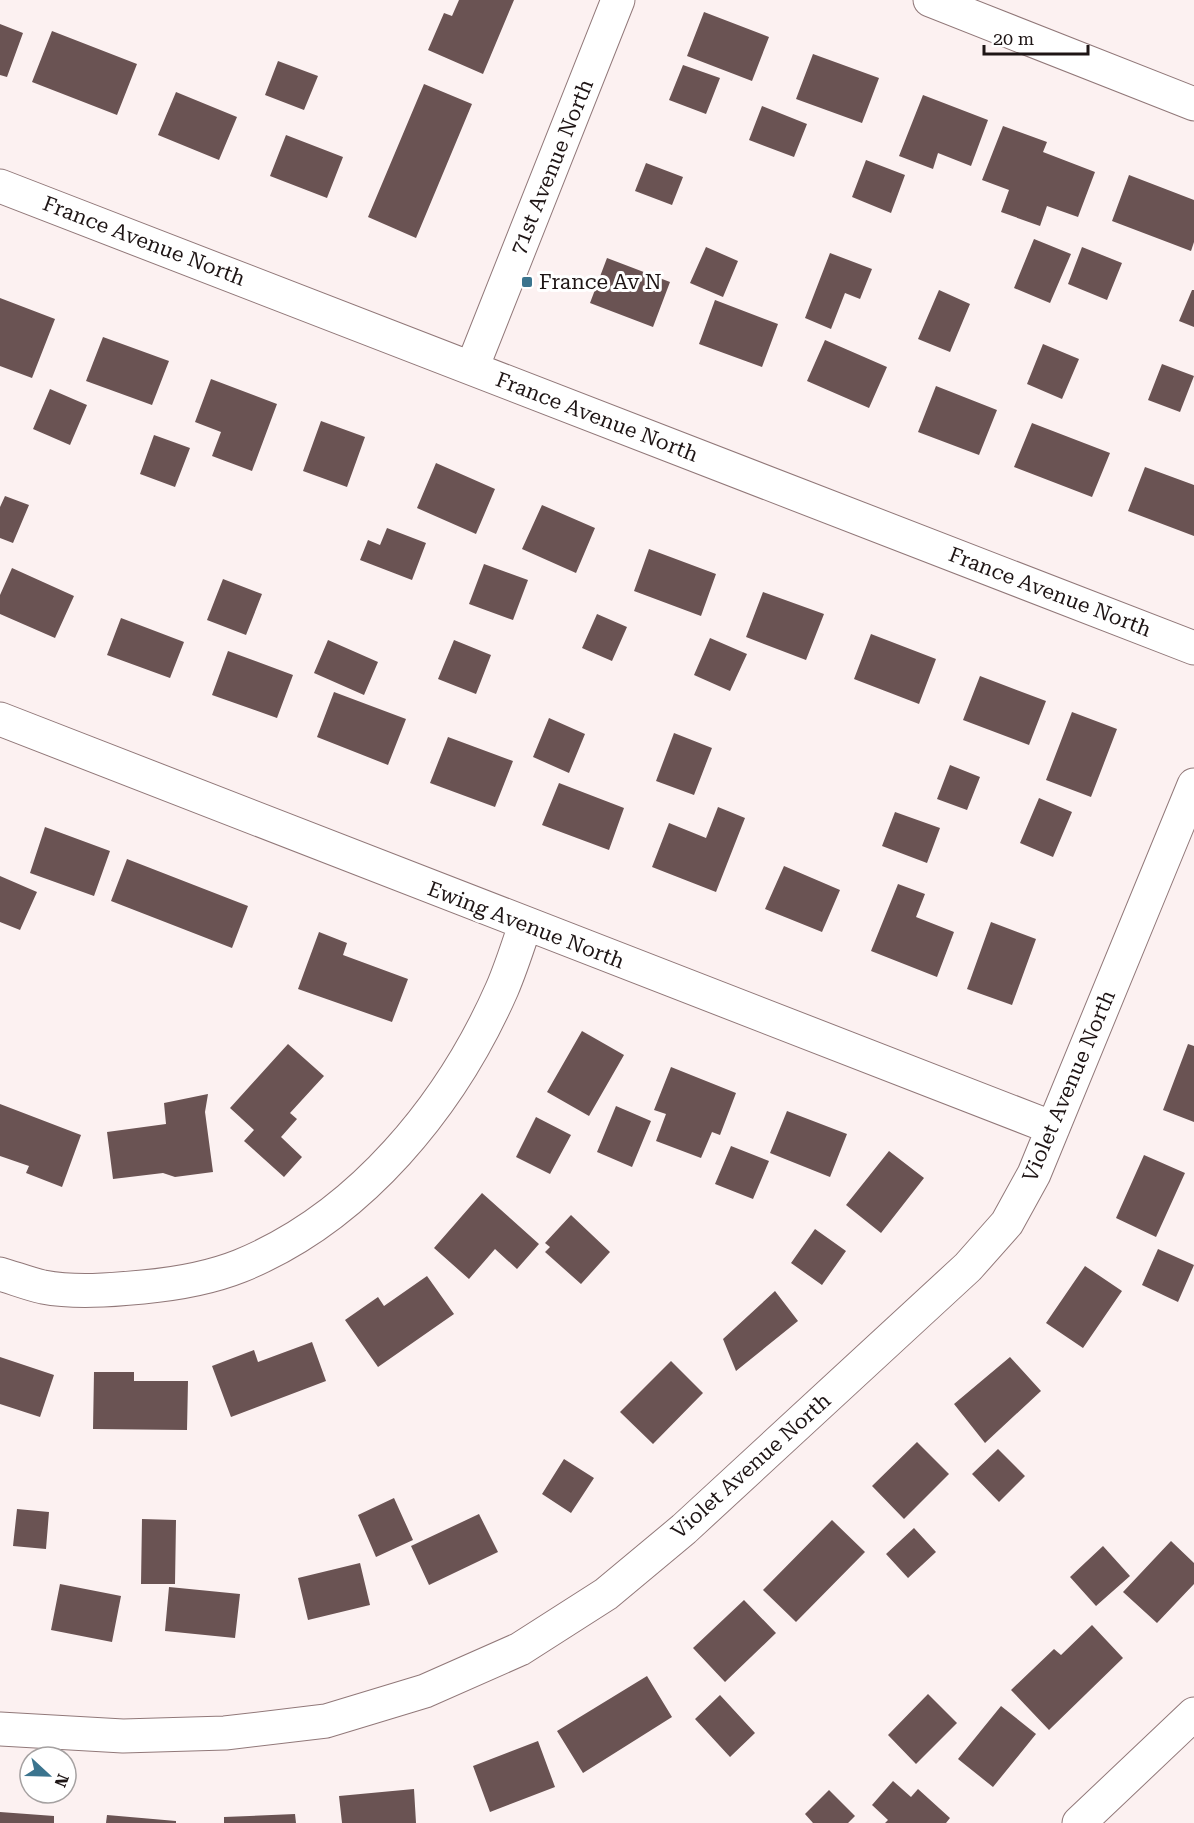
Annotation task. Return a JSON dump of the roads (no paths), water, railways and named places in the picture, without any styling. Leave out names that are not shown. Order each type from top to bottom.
[{"type":"street","name":"71st Avenue North","points":[[472,368],[618,0]]},
{"type":"street","points":[[930,0],[1194,104]]},
{"type":"street","name":"France Avenue North","points":[[0,186],[1194,648]]},
{"type":"street","name":"Ewing Avenue North","points":[[0,719],[525,925],[1053,1128]]},
{"type":"street","name":"Violet Avenue North","points":[[0,1729],[123,1736],[225,1733],[326,1721],[425,1691],[520,1649],[606,1594],[684,1529],[968,1267],[1007,1223],[1034,1174],[1194,785]]},
{"type":"street","points":[[0,1274],[45,1287],[110,1290],[176,1284],[240,1266],[298,1236],[352,1198],[412,1136],[461,1065],[502,989],[525,925]]},
{"type":"street","points":[[1078,1823],[1194,1714]]},
{"type":"place","name":"France Av N","points":[[527,282]]}]
